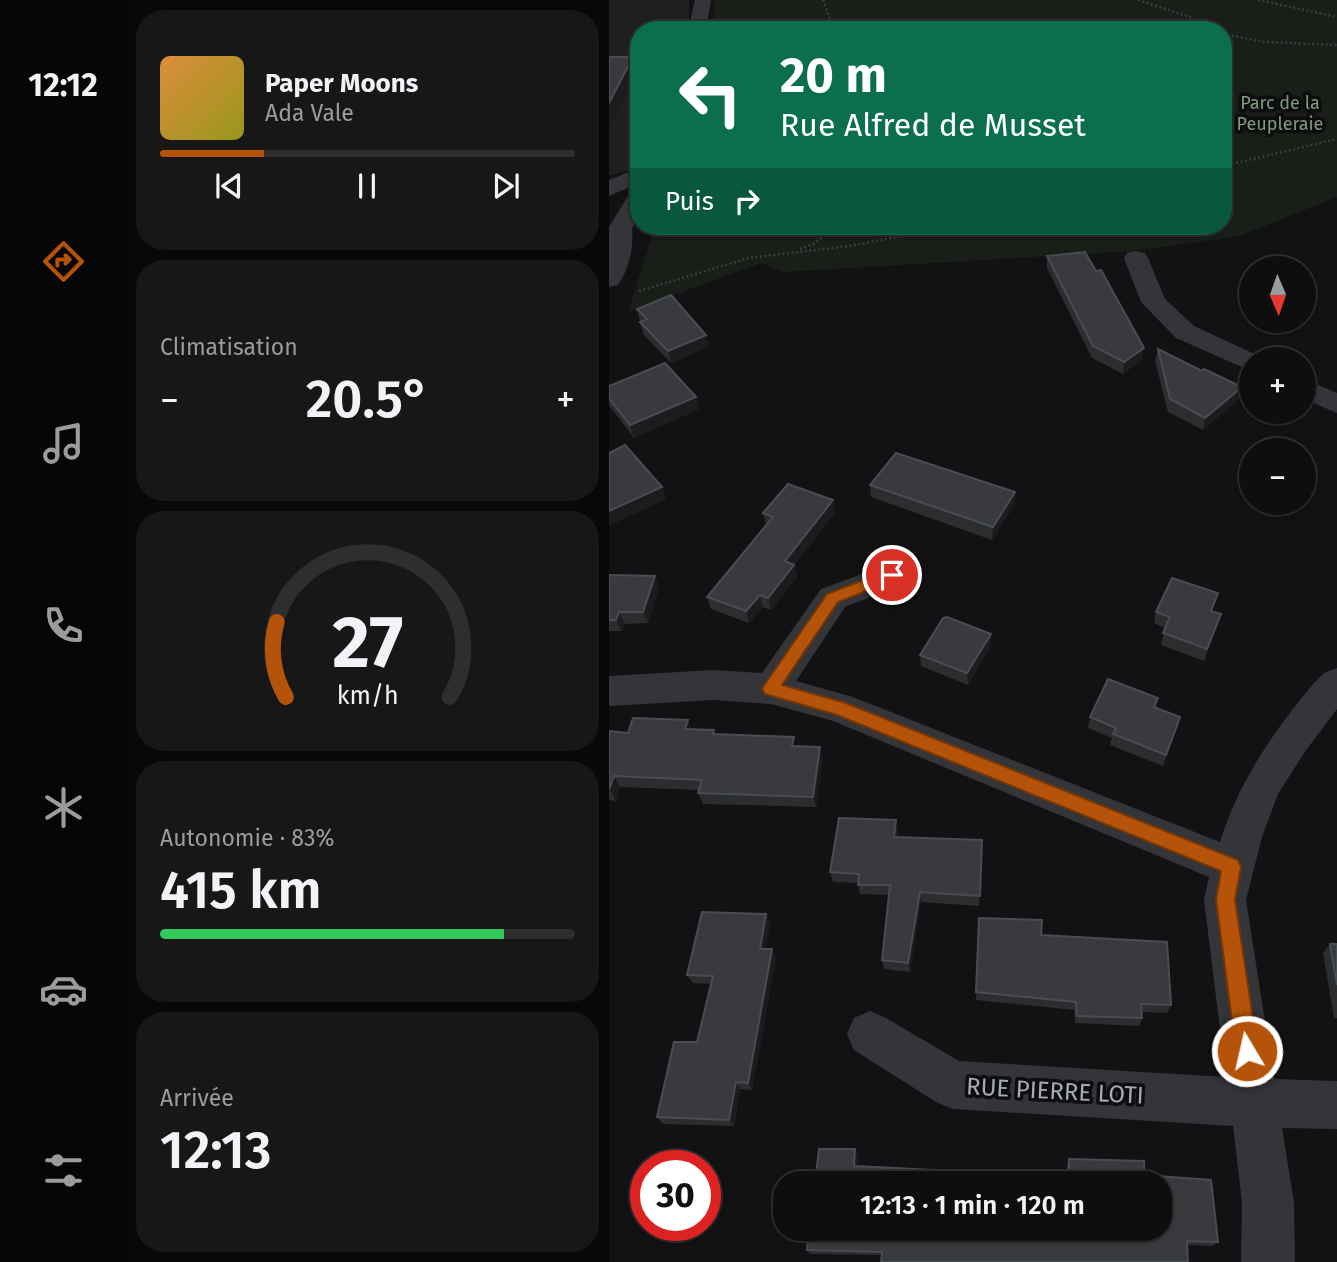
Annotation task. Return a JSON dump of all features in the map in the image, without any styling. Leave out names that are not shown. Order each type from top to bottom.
[{"type":"street","points":[[699,21],[703,0]]},
{"type":"street","points":[[609,205],[627,186]]},
{"type":"street","points":[[609,280],[622,244],[615,223],[630,213]]},
{"type":"street","points":[[1136,258],[1154,302],[1185,332],[1239,357]]},
{"type":"street","points":[[1316,394],[1337,404]]},
{"type":"street","points":[[771,689],[833,598],[892,575]]},
{"type":"street","points":[[1268,1262],[1268,1202],[1226,900],[1232,867],[1265,779],[1318,704],[1337,683]]},
{"type":"street","points":[[609,691],[713,685],[771,689],[840,708],[1232,867]]},
{"type":"street","name":"RUE PIERRE LOTI","points":[[870,1034],[953,1085],[1255,1103],[1337,1105]]},
{"type":"path","points":[[823,0],[831,21]]},
{"type":"path","points":[[1137,0],[1198,21]]},
{"type":"path","points":[[1258,0],[1337,17]]},
{"type":"path","points":[[1232,35],[1264,42],[1337,45]]},
{"type":"path","points":[[1232,164],[1337,139]]},
{"type":"path","points":[[793,252],[813,244],[825,235]]},
{"type":"path","points":[[673,281],[749,258],[849,246],[908,235]]},
{"type":"shaded area","points":[[609,0],[689,0],[688,21],[630,21],[630,166],[628,171],[609,176]]},
{"type":"green space","name":"Parc de la Peupleraie","points":[[715,0],[1337,0],[1337,197],[1240,236],[1133,251],[784,272],[761,263],[628,312],[652,235],[1232,235],[1232,21],[713,21]]},
{"type":"building","points":[[609,57],[630,57],[630,63],[609,103]]},
{"type":"building","points":[[1085,252],[1096,271],[1101,270],[1144,348],[1124,362],[1093,346],[1047,256]]},
{"type":"building","points":[[671,295],[706,335],[668,351],[640,322],[647,319],[637,309]]},
{"type":"building","points":[[1158,349],[1239,386],[1239,390],[1205,418],[1170,399]]},
{"type":"building","points":[[665,363],[696,397],[630,425],[609,398],[609,386]]},
{"type":"building","points":[[625,445],[662,487],[609,511],[609,453]]},
{"type":"building","points":[[896,453],[1015,492],[993,527],[870,485]]},
{"type":"building","points":[[788,484],[833,500],[785,561],[794,565],[768,598],[760,595],[746,611],[707,597],[773,517],[763,513]]},
{"type":"building","points":[[609,575],[655,576],[643,612],[619,612],[616,620],[609,620]]},
{"type":"building","points":[[1172,578],[1218,593],[1211,611],[1221,614],[1207,649],[1163,633],[1170,617],[1156,612]]},
{"type":"building","points":[[947,617],[991,634],[967,673],[920,655],[943,618]]},
{"type":"building","points":[[1108,679],[1158,698],[1154,707],[1180,717],[1166,755],[1113,734],[1116,728],[1090,717]]},
{"type":"building","points":[[633,718],[688,720],[685,729],[714,730],[713,734],[794,737],[792,746],[820,747],[813,797],[698,793],[702,780],[614,776],[609,790],[609,731],[628,733]]},
{"type":"building","points":[[839,818],[896,820],[894,837],[982,840],[980,896],[920,892],[908,963],[882,960],[890,885],[858,885],[859,874],[830,872]]},
{"type":"building","points":[[702,912],[766,914],[760,949],[772,949],[748,1083],[736,1082],[729,1120],[657,1117],[674,1042],[697,1042],[713,976],[687,975]]},
{"type":"building","points":[[979,918],[1042,920],[1041,935],[1167,942],[1171,1005],[1141,1004],[1142,1018],[1077,1016],[1076,1002],[976,992]]},
{"type":"building","points":[[1330,944],[1337,944],[1337,985]]},
{"type":"building","points":[[819,1149],[855,1149],[854,1166],[953,1171],[816,1171]]},
{"type":"building","points":[[1069,1159],[1144,1161],[1144,1171],[1069,1171]]},
{"type":"building","points":[[1172,1177],[1211,1180],[1218,1242],[1187,1241],[1188,1262],[881,1262],[882,1252],[807,1250],[808,1241],[1172,1241]]},
{"type":"route","points":[[892,575],[833,598],[771,689],[840,708],[1232,867],[1226,900],[1230,947],[1247,1051]]}]
